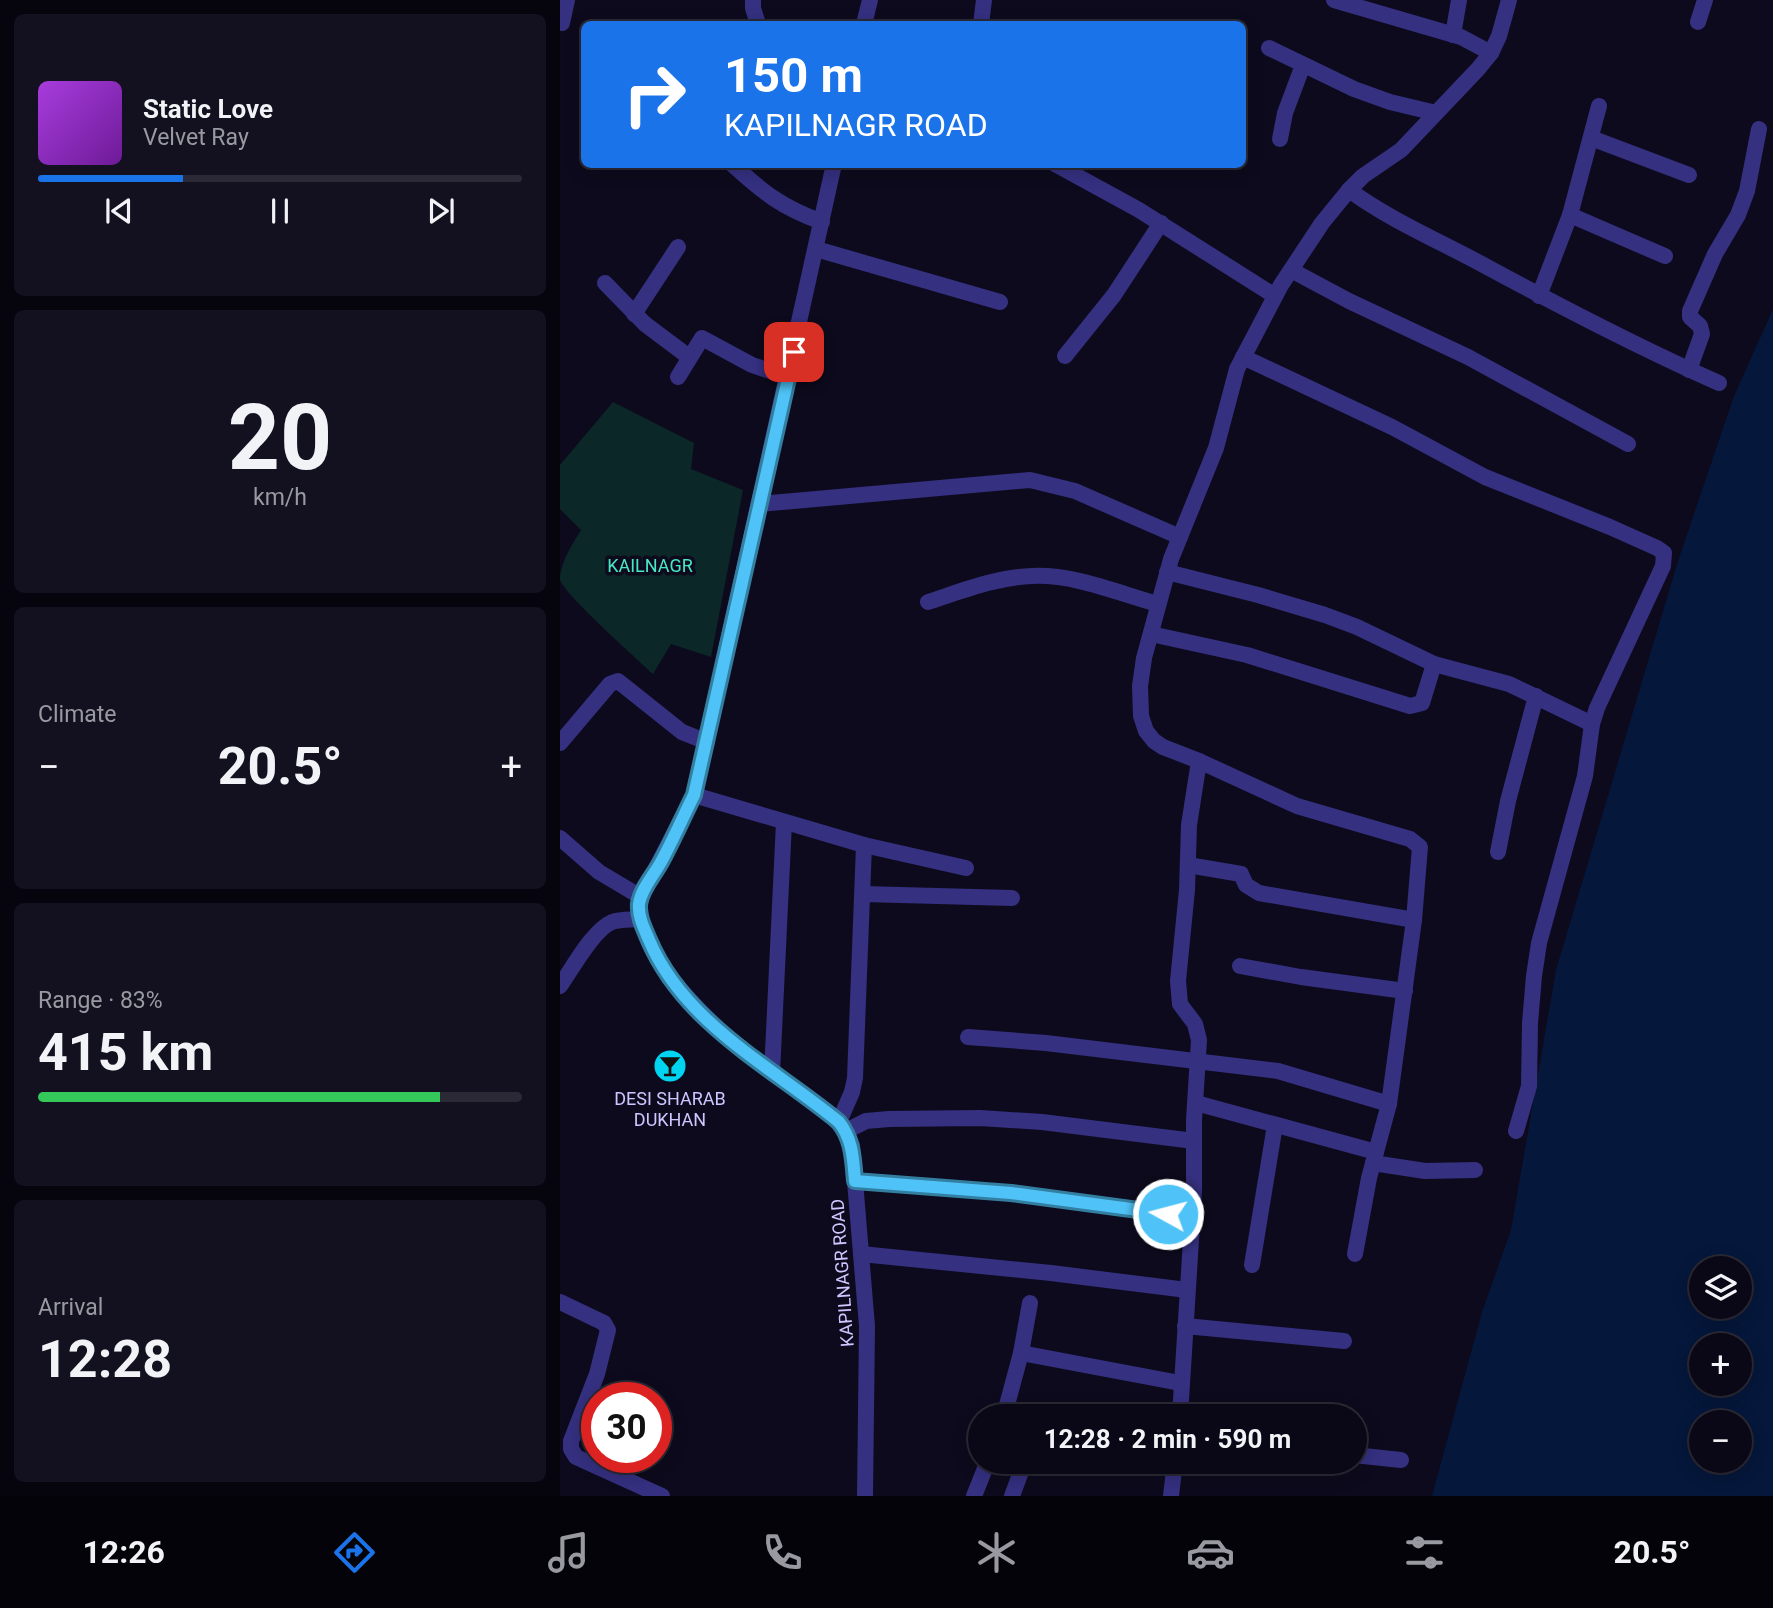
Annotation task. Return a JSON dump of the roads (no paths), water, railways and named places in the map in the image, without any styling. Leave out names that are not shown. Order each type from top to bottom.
[{"type":"street","points":[[562,23],[567,0]]},
{"type":"street","points":[[752,0],[757,21]]},
{"type":"street","points":[[865,21],[870,0]]},
{"type":"street","points":[[981,21],[984,0]]},
{"type":"street","points":[[1335,0],[1452,35],[1491,53]]},
{"type":"street","points":[[1452,35],[1459,0]]},
{"type":"street","points":[[1355,1254],[1374,1157],[1389,1104],[1414,920],[1420,847],[1416,842],[1297,806],[1163,747],[1146,731],[1141,716],[1140,686],[1150,634],[1167,572],[1216,448],[1237,369],[1275,296],[1322,223],[1349,190],[1363,176],[1401,149],[1491,53],[1500,36],[1509,0]]},
{"type":"street","points":[[1698,22],[1706,0]]},
{"type":"street","points":[[1269,48],[1354,89],[1390,102],[1436,113]]},
{"type":"street","points":[[1280,139],[1285,113],[1303,65]]},
{"type":"street","points":[[1539,296],[1570,215],[1600,106]]},
{"type":"street","points":[[1689,370],[1702,334],[1700,326],[1690,317],[1690,311],[1715,254],[1738,215],[1747,191],[1759,129]]},
{"type":"street","points":[[1591,138],[1689,175]]},
{"type":"street","points":[[737,168],[777,202],[792,211],[822,222]]},
{"type":"street","points":[[833,168],[700,774],[694,795],[641,897],[640,919],[652,948],[690,1001],[711,1023],[843,1126],[889,1119],[980,1118],[1042,1122],[1194,1141]]},
{"type":"street","points":[[1063,168],[1161,223],[1275,296]]},
{"type":"street","points":[[1349,190],[1392,219],[1539,296],[1629,342],[1719,383]]},
{"type":"street","points":[[1570,215],[1665,257]]},
{"type":"street","points":[[1065,356],[1114,295],[1161,223]]},
{"type":"street","points":[[635,314],[678,247]]},
{"type":"street","points":[[816,249],[1000,302]]},
{"type":"street","points":[[1291,270],[1349,301],[1468,357],[1628,444]]},
{"type":"street","points":[[605,283],[635,314],[689,357]]},
{"type":"street","points":[[678,377],[698,341],[706,339],[752,365],[788,377]]},
{"type":"street","points":[[1243,357],[1381,421],[1485,477],[1611,527],[1664,553],[1663,566],[1592,724],[1585,776],[1539,943],[1530,1023],[1529,1086],[1516,1131]]},
{"type":"street","points":[[760,505],[1030,480],[1075,492],[1180,537]]},
{"type":"street","points":[[1167,572],[1325,615],[1357,627],[1434,664],[1509,684],[1592,724]]},
{"type":"street","points":[[928,602],[999,580],[1033,576],[1064,578],[1158,604]]},
{"type":"street","points":[[1150,634],[1247,655],[1410,706],[1422,703],[1434,664]]},
{"type":"street","points":[[560,743],[610,684],[618,681],[682,732],[707,742]]},
{"type":"street","points":[[1498,852],[1511,789],[1536,696]]},
{"type":"street","points":[[1180,1404],[1192,1217],[1198,1031],[1184,1013],[1178,994],[1189,825],[1199,761]]},
{"type":"street","points":[[694,795],[864,845],[966,868]]},
{"type":"street","points":[[772,1073],[784,822]]},
{"type":"street","points":[[560,838],[599,872],[641,897]]},
{"type":"street","points":[[843,1126],[855,1078],[864,845]]},
{"type":"street","points":[[1188,865],[1241,874],[1246,885],[1259,893],[1414,920]]},
{"type":"street","points":[[863,894],[1012,898]]},
{"type":"street","points":[[560,986],[605,926],[621,920],[640,919]]},
{"type":"street","points":[[1240,966],[1405,991]]},
{"type":"street","points":[[968,1037],[1046,1042],[1278,1072],[1389,1104]]},
{"type":"street","points":[[1196,1103],[1424,1171],[1475,1170]]},
{"type":"street","points":[[1252,1265],[1275,1125]]},
{"type":"street","name":"KAPILNAGR ROAD","points":[[843,1126],[852,1144],[867,1326],[865,1496]]},
{"type":"street","points":[[855,1181],[1011,1193],[1192,1217]]},
{"type":"street","points":[[861,1254],[1187,1290]]},
{"type":"street","points":[[560,1301],[604,1323],[608,1330],[597,1374],[571,1441],[571,1449],[576,1457],[642,1493],[662,1496]]},
{"type":"street","points":[[1007,1404],[1021,1353],[1030,1303]]},
{"type":"street","points":[[1185,1326],[1345,1341]]},
{"type":"street","points":[[1021,1353],[1180,1383]]},
{"type":"street","points":[[1367,1456],[1401,1460]]},
{"type":"street","points":[[974,1496],[983,1474]]},
{"type":"street","points":[[1012,1496],[1020,1474]]},
{"type":"street","points":[[1171,1496],[1174,1474]]},
{"type":"water","points":[[1773,309],[1773,1496],[1432,1496],[1482,1312],[1511,1230],[1556,970],[1678,561],[1734,396]]},
{"type":"place","name":"DESI SHARAB DUKHAN","points":[[670,1066]]},
{"type":"park label","name":"KAILNAGR","points":[[650,565]]}]
